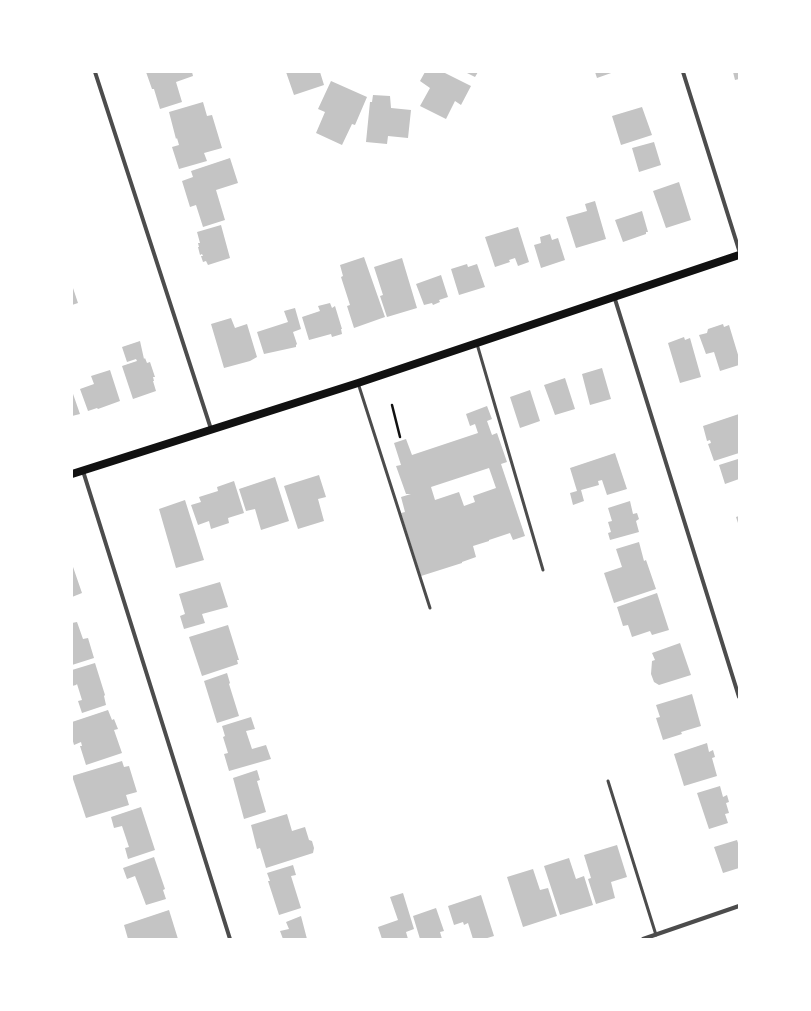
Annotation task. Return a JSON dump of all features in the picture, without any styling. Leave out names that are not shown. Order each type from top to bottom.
[{"type":"main road","points":[[72,474],[358,383],[739,255]]},
{"type":"street","points":[[95,72],[211,429]]},
{"type":"street","points":[[683,72],[739,250]]},
{"type":"street","points":[[614,296],[739,697]]},
{"type":"street","points":[[83,471],[230,939]]},
{"type":"street","points":[[643,939],[739,906]]},
{"type":"lane","points":[[476,343],[543,570]]},
{"type":"lane","points":[[358,383],[430,608]]},
{"type":"lane","points":[[608,781],[656,935]]},
{"type":"path","points":[[392,404],[400,436]]},
{"type":"building","points":[[146,72],[192,72],[193,76],[176,82],[182,102],[160,109],[154,89],[152,89]]},
{"type":"building","points":[[286,72],[320,72],[324,85],[294,95]]},
{"type":"building","points":[[425,72],[443,72],[471,86],[461,105],[455,101],[446,119],[420,106],[430,88],[420,81]]},
{"type":"building","points":[[465,72],[478,72],[475,77]]},
{"type":"building","points":[[595,72],[614,72],[597,78]]},
{"type":"building","points":[[733,72],[739,72],[739,79],[735,80]]},
{"type":"building","points":[[331,81],[367,97],[355,125],[352,124],[342,145],[316,133],[325,112],[318,109]]},
{"type":"building","points":[[373,95],[390,96],[391,108],[411,110],[408,138],[388,136],[387,144],[366,142],[370,102],[372,102]]},
{"type":"building","points":[[203,102],[207,116],[212,115],[222,148],[204,153],[207,161],[179,169],[172,147],[179,145],[169,112]]},
{"type":"building","points":[[642,107],[652,135],[621,145],[612,116]]},
{"type":"building","points":[[654,142],[661,165],[639,172],[632,148]]},
{"type":"building","points":[[230,158],[238,183],[216,190],[225,220],[203,227],[196,205],[190,207],[182,181],[193,177],[191,171]]},
{"type":"building","points":[[679,182],[691,220],[666,228],[653,191]]},
{"type":"building","points":[[595,201],[606,239],[576,248],[566,217],[587,211],[585,204]]},
{"type":"building","points":[[642,211],[648,232],[623,242],[615,220]]},
{"type":"building","points":[[221,225],[230,258],[208,265],[206,261],[203,262],[201,256],[203,256],[202,254],[200,255],[198,243],[200,243],[197,232]]},
{"type":"building","points":[[518,227],[529,262],[518,266],[515,258],[509,260],[510,262],[495,267],[485,237]]},
{"type":"building","points":[[550,234],[552,240],[558,238],[565,260],[541,268],[534,245],[541,243],[540,237]]},
{"type":"building","points":[[364,257],[385,317],[354,328],[347,306],[350,305],[341,277],[343,276],[340,265]]},
{"type":"building","points":[[402,258],[417,308],[387,317],[380,296],[383,295],[374,267]]},
{"type":"building","points":[[467,264],[468,267],[477,264],[485,287],[459,295],[451,269]]},
{"type":"building","points":[[441,275],[448,297],[439,300],[440,302],[433,305],[432,303],[424,305],[416,284]]},
{"type":"building","points":[[72,285],[78,303],[72,305]]},
{"type":"building","points":[[330,303],[332,308],[335,306],[342,329],[342,334],[332,337],[331,334],[309,340],[302,317],[320,311],[318,306]]},
{"type":"building","points":[[295,308],[301,329],[293,332],[297,344],[296,347],[264,354],[257,332],[288,322],[284,311]]},
{"type":"building","points":[[231,318],[235,328],[247,324],[257,357],[250,361],[224,368],[211,324]]},
{"type":"building","points":[[723,324],[724,327],[729,325],[739,358],[739,365],[720,371],[714,352],[706,354],[699,335],[707,333],[708,329]]},
{"type":"building","points":[[684,337],[685,340],[690,338],[701,377],[680,383],[668,343]]},
{"type":"building","points":[[140,341],[144,359],[145,358],[147,363],[150,362],[155,377],[153,377],[153,381],[156,391],[133,399],[122,366],[137,361],[136,359],[127,362],[122,347]]},
{"type":"building","points":[[602,368],[611,399],[590,405],[582,374]]},
{"type":"building","points":[[110,370],[120,401],[88,411],[80,389],[94,384],[91,376]]},
{"type":"building","points":[[565,378],[575,409],[555,415],[544,385]]},
{"type":"building","points":[[530,390],[540,421],[520,428],[510,397]]},
{"type":"building","points":[[72,391],[80,414],[72,416]]},
{"type":"building","points":[[487,406],[492,419],[487,421],[492,435],[497,433],[507,462],[501,464],[525,536],[513,540],[510,533],[473,546],[476,557],[421,576],[401,513],[405,512],[401,497],[411,494],[406,494],[396,466],[401,465],[394,443],[406,439],[412,455],[478,433],[475,424],[470,426],[466,414]],"holes":[[[489,468],[496,488],[473,496],[475,502],[464,506],[459,492],[435,500],[431,487]]]},
{"type":"building","points":[[739,414],[739,453],[714,461],[708,444],[711,443],[710,440],[707,441],[703,426]]},
{"type":"building","points":[[615,453],[627,489],[607,495],[602,480],[598,481],[599,485],[581,490],[584,501],[573,505],[570,493],[577,491],[570,468]]},
{"type":"building","points":[[738,459],[739,479],[725,484],[719,465]]},
{"type":"building","points":[[319,475],[326,497],[318,499],[324,521],[298,529],[284,486]]},
{"type":"building","points":[[275,477],[289,521],[261,530],[255,509],[246,511],[239,489]]},
{"type":"building","points":[[234,481],[244,513],[228,518],[229,523],[211,529],[209,521],[198,525],[191,505],[201,502],[199,497],[218,491],[217,487]]},
{"type":"building","points":[[185,500],[204,560],[176,568],[159,509]]},
{"type":"building","points":[[630,501],[633,514],[637,513],[639,519],[636,521],[639,532],[610,540],[608,533],[611,532],[608,522],[612,521],[608,508]]},
{"type":"building","points":[[739,516],[739,526],[736,517]]},
{"type":"building","points":[[639,542],[644,561],[646,560],[656,589],[614,603],[604,573],[622,567],[616,549]]},
{"type":"building","points":[[72,564],[82,593],[72,597]]},
{"type":"building","points":[[220,582],[228,607],[202,614],[205,623],[184,629],[180,616],[185,614],[179,594]]},
{"type":"building","points":[[657,593],[669,630],[652,635],[650,631],[632,637],[628,625],[623,626],[617,607]]},
{"type":"building","points":[[77,622],[83,639],[88,638],[94,658],[72,665],[72,623]]},
{"type":"building","points":[[228,625],[239,660],[237,660],[238,664],[202,676],[189,637]]},
{"type":"building","points":[[680,643],[691,675],[659,685],[654,682],[651,674],[652,661],[655,660],[652,653]]},
{"type":"building","points":[[95,663],[105,695],[106,705],[82,713],[78,701],[82,700],[77,684],[72,686],[72,670]]},
{"type":"building","points":[[227,673],[239,716],[217,723],[204,681]]},
{"type":"building","points":[[692,694],[701,726],[681,732],[682,734],[663,740],[656,718],[660,717],[656,705]]},
{"type":"building","points":[[108,710],[118,729],[114,730],[122,753],[86,765],[80,746],[82,746],[81,742],[74,745],[72,738],[72,722]]},
{"type":"building","points":[[251,717],[255,729],[246,731],[252,749],[266,745],[271,759],[229,771],[224,754],[228,753],[223,737],[225,736],[222,726]]},
{"type":"building","points":[[707,743],[709,752],[713,750],[715,757],[712,758],[717,776],[684,786],[674,754]]},
{"type":"building","points":[[122,761],[124,767],[129,766],[137,792],[126,795],[129,805],[86,818],[72,776]]},
{"type":"building","points":[[257,770],[260,780],[257,781],[266,812],[244,819],[233,778]]},
{"type":"building","points":[[720,786],[723,797],[727,795],[729,802],[726,803],[729,813],[725,814],[728,823],[709,829],[697,793]]},
{"type":"building","points":[[141,807],[155,850],[128,859],[125,848],[129,847],[122,826],[114,828],[111,817]]},
{"type":"building","points":[[287,814],[292,831],[305,827],[309,840],[312,841],[314,848],[313,853],[266,868],[260,848],[257,849],[251,825]]},
{"type":"building","points":[[737,840],[739,846],[739,868],[723,873],[714,847]]},
{"type":"building","points":[[617,845],[627,877],[611,882],[615,898],[596,904],[588,879],[591,878],[584,855]]},
{"type":"building","points":[[154,857],[165,889],[163,890],[166,899],[146,905],[135,876],[127,879],[123,868]]},
{"type":"building","points":[[569,858],[576,879],[584,876],[593,905],[560,915],[544,866]]},
{"type":"building","points":[[293,865],[296,875],[291,876],[301,908],[279,915],[268,881],[270,881],[267,873]]},
{"type":"building","points":[[533,869],[540,890],[548,888],[557,916],[523,927],[507,877]]},
{"type":"building","points":[[403,893],[414,929],[406,932],[408,939],[382,939],[378,927],[398,920],[390,897]]},
{"type":"building","points":[[481,895],[494,936],[484,939],[473,939],[468,923],[464,925],[463,922],[454,925],[448,906]]},
{"type":"building","points":[[436,908],[444,931],[440,932],[442,939],[420,939],[413,916]]},
{"type":"building","points":[[169,910],[178,939],[128,939],[124,925]]},
{"type":"building","points":[[301,916],[307,939],[283,939],[280,931],[289,929],[286,922]]}]
